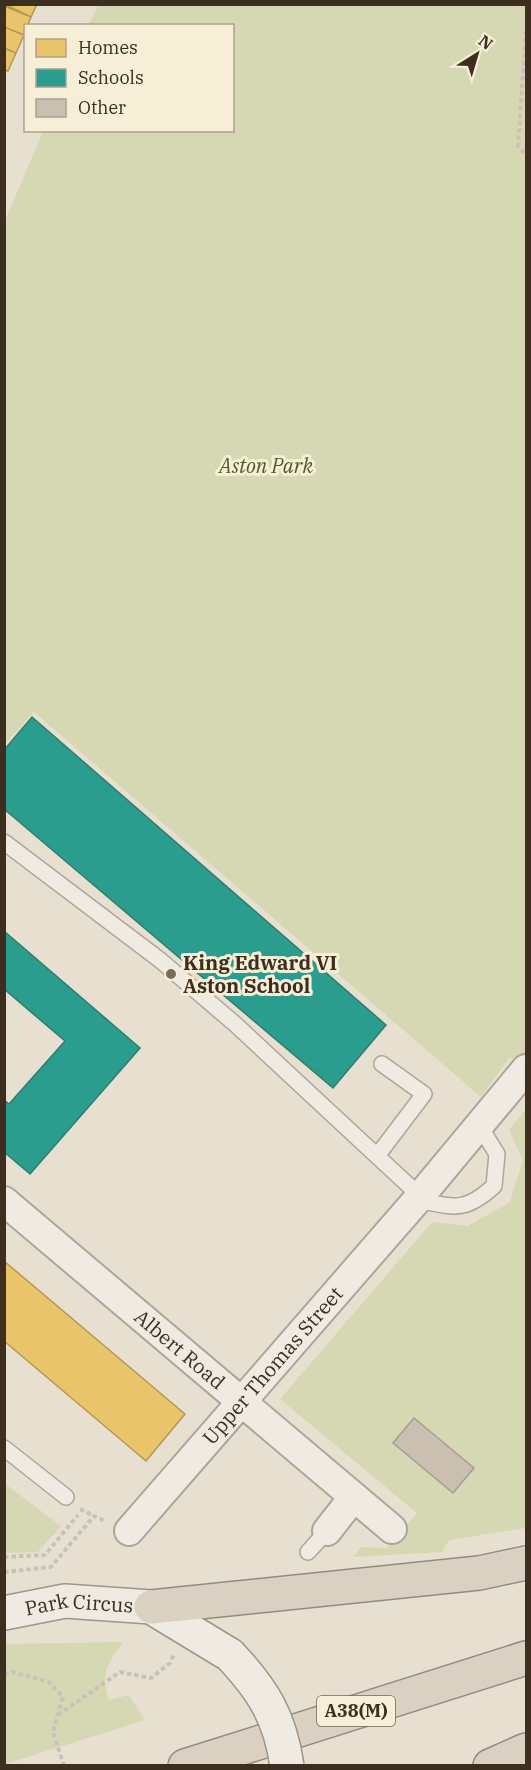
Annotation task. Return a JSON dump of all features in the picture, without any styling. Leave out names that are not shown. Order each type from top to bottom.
[{"type":"highway","points":[[151,1607],[479,1573],[526,1563]]},
{"type":"highway","name":"A38(M)","points":[[185,1766],[526,1658]]},
{"type":"highway","points":[[490,1766],[526,1750]]},
{"type":"main road","name":"Park Circus","points":[[4,1613],[65,1601],[151,1607],[230,1655],[250,1677],[278,1723],[287,1766]]},
{"type":"street","name":"Upper Thomas Street","points":[[129,1531],[419,1198],[526,1069]]},
{"type":"street","name":"Albert Road","points":[[4,1201],[392,1529]]},
{"type":"street","points":[[318,1542],[353,1498]]},
{"type":"lane","points":[[4,842],[160,960],[235,1024],[419,1198],[457,1207],[477,1202],[494,1186],[497,1154],[479,1125]]},
{"type":"lane","points":[[377,1156],[424,1094],[382,1064]]},
{"type":"lane","points":[[4,1448],[66,1497]]},
{"type":"path","points":[[526,31],[518,146],[526,155]]},
{"type":"path","points":[[518,146],[526,145]]},
{"type":"path","points":[[4,1557],[45,1555],[81,1510]]},
{"type":"path","points":[[4,1572],[51,1567],[82,1533]]},
{"type":"path","points":[[57,1715],[120,1672],[151,1678],[170,1663],[176,1650]]},
{"type":"path","points":[[4,1674],[12,1672],[49,1682],[63,1697],[53,1732],[64,1766]]},
{"type":"green space","name":"Aston Park","points":[[98,5],[526,5],[526,1073],[510,1057],[481,1097],[34,712],[5,744],[5,221],[43,132],[234,132],[234,24],[89,24]]},
{"type":"green space","points":[[526,1109],[526,1528],[449,1540],[442,1552],[353,1557],[362,1547],[387,1548],[417,1513],[280,1399],[432,1222],[468,1226],[510,1202],[523,1160],[509,1130]]},
{"type":"green space","points":[[4,1483],[61,1526],[38,1552],[5,1553]]},
{"type":"green space","points":[[123,1642],[107,1669],[106,1690],[109,1700],[129,1695],[145,1720],[5,1764],[5,1644]]},
{"type":"building: Homes","points":[[4,4],[37,4],[31,17]]},
{"type":"building: Homes","points":[[4,6],[31,17],[28,24],[24,24],[24,35],[4,27]]},
{"type":"building: Homes","points":[[4,27],[24,35],[16,53],[4,48]]},
{"type":"building: Homes","points":[[4,48],[16,53],[8,71],[4,70]]},
{"type":"building: Homes","points":[[4,1261],[185,1414],[146,1461],[4,1341]]},
{"type":"building: Schools","points":[[32,717],[386,1025],[333,1088],[4,809],[4,750]]},
{"type":"building: Schools","points":[[4,931],[140,1048],[30,1174],[4,1152],[4,1100],[9,1104],[65,1041],[4,989]]},
{"type":"building: Other","points":[[414,1418],[474,1468],[453,1493],[393,1443]]},
{"type":"place","name":"King Edward VI Aston School","points":[[171,974]]}]
